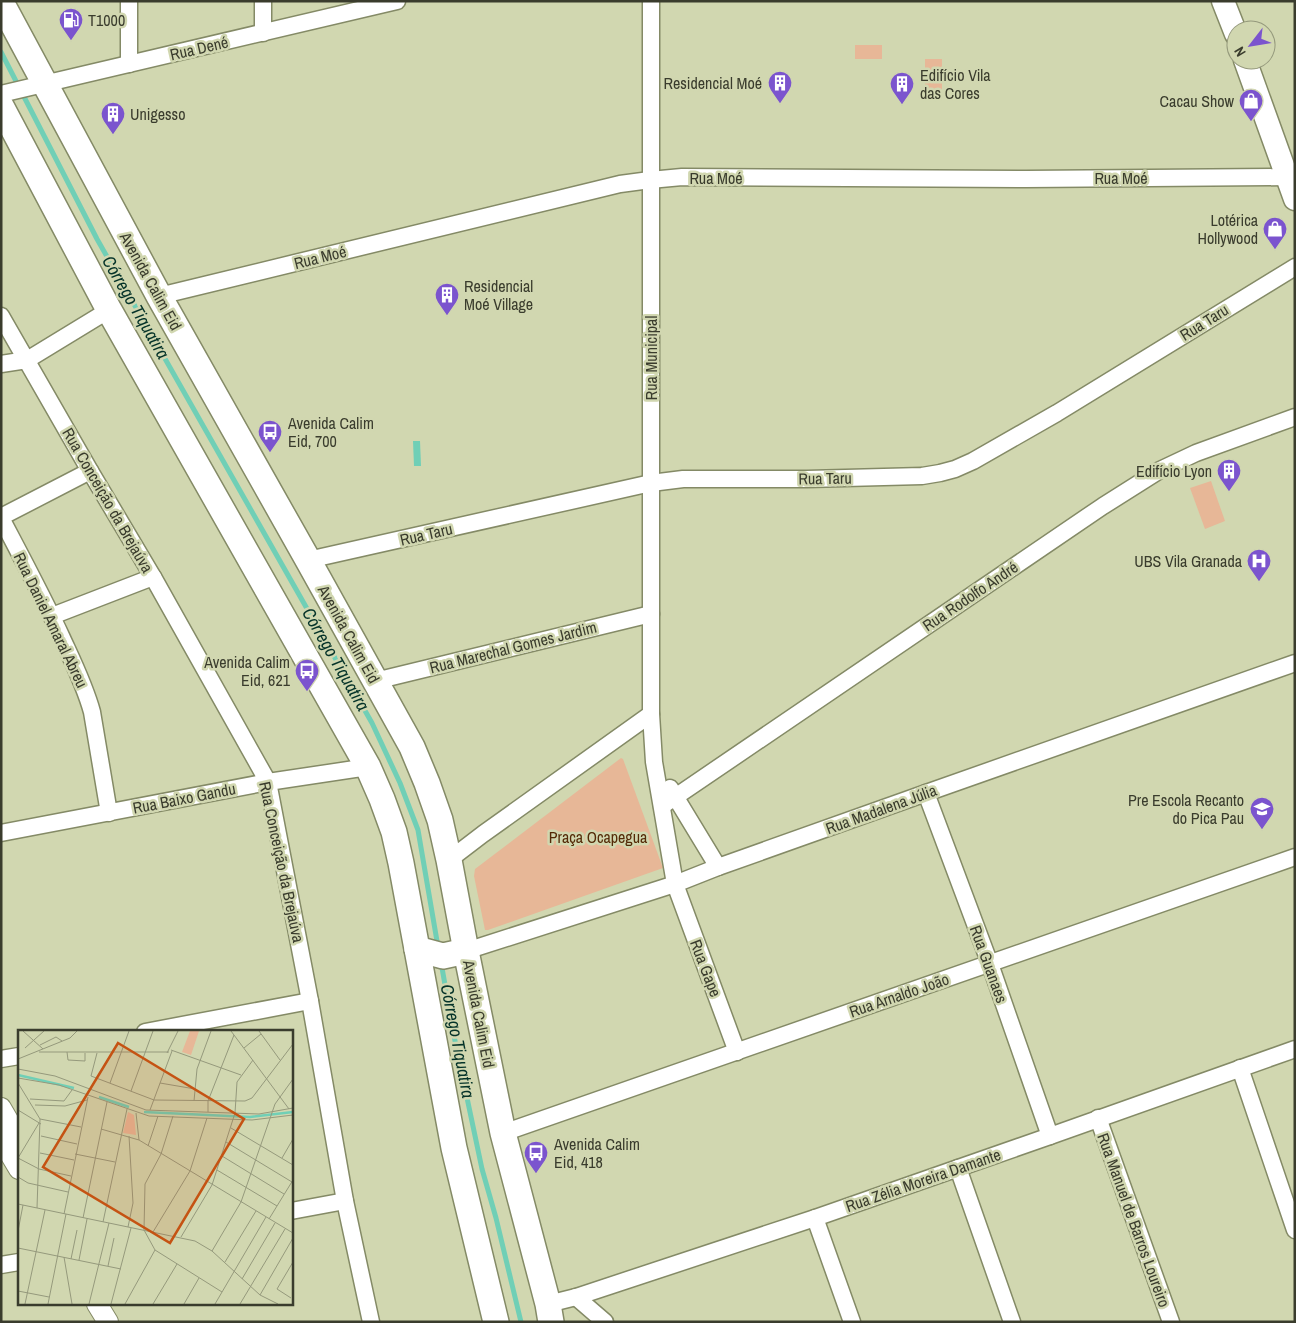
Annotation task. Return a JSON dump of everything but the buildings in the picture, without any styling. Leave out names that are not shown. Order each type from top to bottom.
[{"type":"main road","points":[[1223,1],[1230,20]]},
{"type":"main road","name":"Avenida Calim Eid","points":[[1,2],[39,86],[308,560],[412,747],[427,783],[440,820],[449,860],[443,952],[454,1148],[496,1322]]},
{"type":"main road","points":[[1249,70],[1295,200]]},
{"type":"main road","name":"Avenida Calim Eid","points":[[4,97],[109,310],[368,767],[443,952],[503,1133],[550,1313]]},
{"type":"street","points":[[129,1],[130,64]]},
{"type":"street","points":[[263,1],[263,33]]},
{"type":"street","name":"Rua Municipal","points":[[650,714],[651,1]]},
{"type":"street","name":"Rua Dené","points":[[4,97],[39,86],[392,2]]},
{"type":"street","name":"Rua Moé","points":[[159,296],[620,184],[650,180],[682,177],[1026,179],[1286,177]]},
{"type":"street","name":"Rua Taru","points":[[308,560],[651,483],[683,479],[807,479],[922,476],[955,469],[973,461],[1057,413],[1295,267]]},
{"type":"street","points":[[1,364],[28,360],[109,310]]},
{"type":"street","name":"Rua Conceição da Brejaúva","points":[[1,316],[153,577],[268,782],[370,1322]]},
{"type":"street","name":"Rua Rodolfo André","points":[[668,802],[1095,512],[1160,470],[1196,452],[1295,417]]},
{"type":"street","points":[[1,518],[90,471]]},
{"type":"street","name":"Rua Daniel Amaral Abreu","points":[[1,518],[52,616],[76,666],[89,699],[109,813]]},
{"type":"street","points":[[52,616],[153,577]]},
{"type":"street","name":"Rua Marechal Gomes Jardim","points":[[375,681],[651,614]]},
{"type":"street","name":"Rua Madalena Júlia","points":[[443,952],[675,884],[718,867],[1295,663]]},
{"type":"street","points":[[650,714],[654,762],[668,802],[675,884]]},
{"type":"street","points":[[449,860],[650,714]]},
{"type":"street","name":"Rua Baixo Gandu","points":[[1,833],[268,782],[368,767]]},
{"type":"street","name":"Rua Guanaes","points":[[926,793],[990,964],[1050,1136]]},
{"type":"street","points":[[668,802],[718,867]]},
{"type":"street","name":"Rua Arnaldo João","points":[[503,1133],[1295,858]]},
{"type":"street","name":"Rua Gape","points":[[675,884],[738,1052]]},
{"type":"street","points":[[156,1030],[310,1001]]},
{"type":"street","name":"Rua Zélia Moreira Damante","points":[[550,1313],[576,1297],[815,1218],[1295,1048]]},
{"type":"street","points":[[1,1059],[18,1056]]},
{"type":"street","points":[[1240,1068],[1295,1230]]},
{"type":"street","points":[[1,1108],[18,1137]]},
{"type":"street","name":"Rua Manuel de Barros Loureiro","points":[[1098,1118],[1171,1322]]},
{"type":"street","points":[[1,1139],[18,1167]]},
{"type":"street","points":[[958,1168],[1012,1322]]},
{"type":"street","points":[[292,1211],[346,1201]]},
{"type":"street","points":[[815,1218],[852,1322]]},
{"type":"street","points":[[1,1265],[18,1262]]},
{"type":"street","points":[[576,1297],[605,1322]]},
{"type":"street","points":[[98,1306],[108,1322]]},
{"type":"street","points":[[114,1306],[123,1322]]},
{"type":"green space","points":[[855,45],[882,45],[882,59],[855,59]]},
{"type":"green space","points":[[925,59],[942,59],[942,95],[925,94]]},
{"type":"green space","points":[[1211,481],[1225,521],[1205,529],[1190,488]]},
{"type":"green space","name":"Praça Ocapegua","points":[[621,758],[623,759],[663,868],[485,930],[474,876],[475,869]]},
{"type":"water","points":[[413,441],[420,441],[421,466],[414,466]]},
{"type":"waterway","name":"Córrego Tiquatira","points":[[1,52],[97,239],[372,723],[400,783],[418,830],[438,947]]},
{"type":"waterway","name":"Córrego Tiquatira","points":[[441,962],[454,1036],[482,1169],[521,1322]]},
{"type":"place","name":"T1000","points":[[71,41]]},
{"type":"place","name":"Residencial Moé","points":[[780,104]]},
{"type":"place","name":"Edifício Vila das Cores","points":[[902,105]]},
{"type":"place","name":"Cacau Show","points":[[1251,122]]},
{"type":"place","name":"Unigesso","points":[[113,135]]},
{"type":"place","name":"Lotérica Hollywood","points":[[1275,250]]},
{"type":"place","name":"Residencial Moé Village","points":[[447,316]]},
{"type":"place","name":"Avenida Calim Eid, 700","points":[[270,453]]},
{"type":"place","name":"Edifício Lyon","points":[[1229,492]]},
{"type":"place","name":"UBS Vila Granada","points":[[1259,582]]},
{"type":"place","name":"Avenida Calim Eid, 621","points":[[307,692]]},
{"type":"place","name":"Pre Escola Recanto do Pica Pau","points":[[1262,830]]},
{"type":"place","name":"Avenida Calim Eid, 418","points":[[536,1174]]}]
